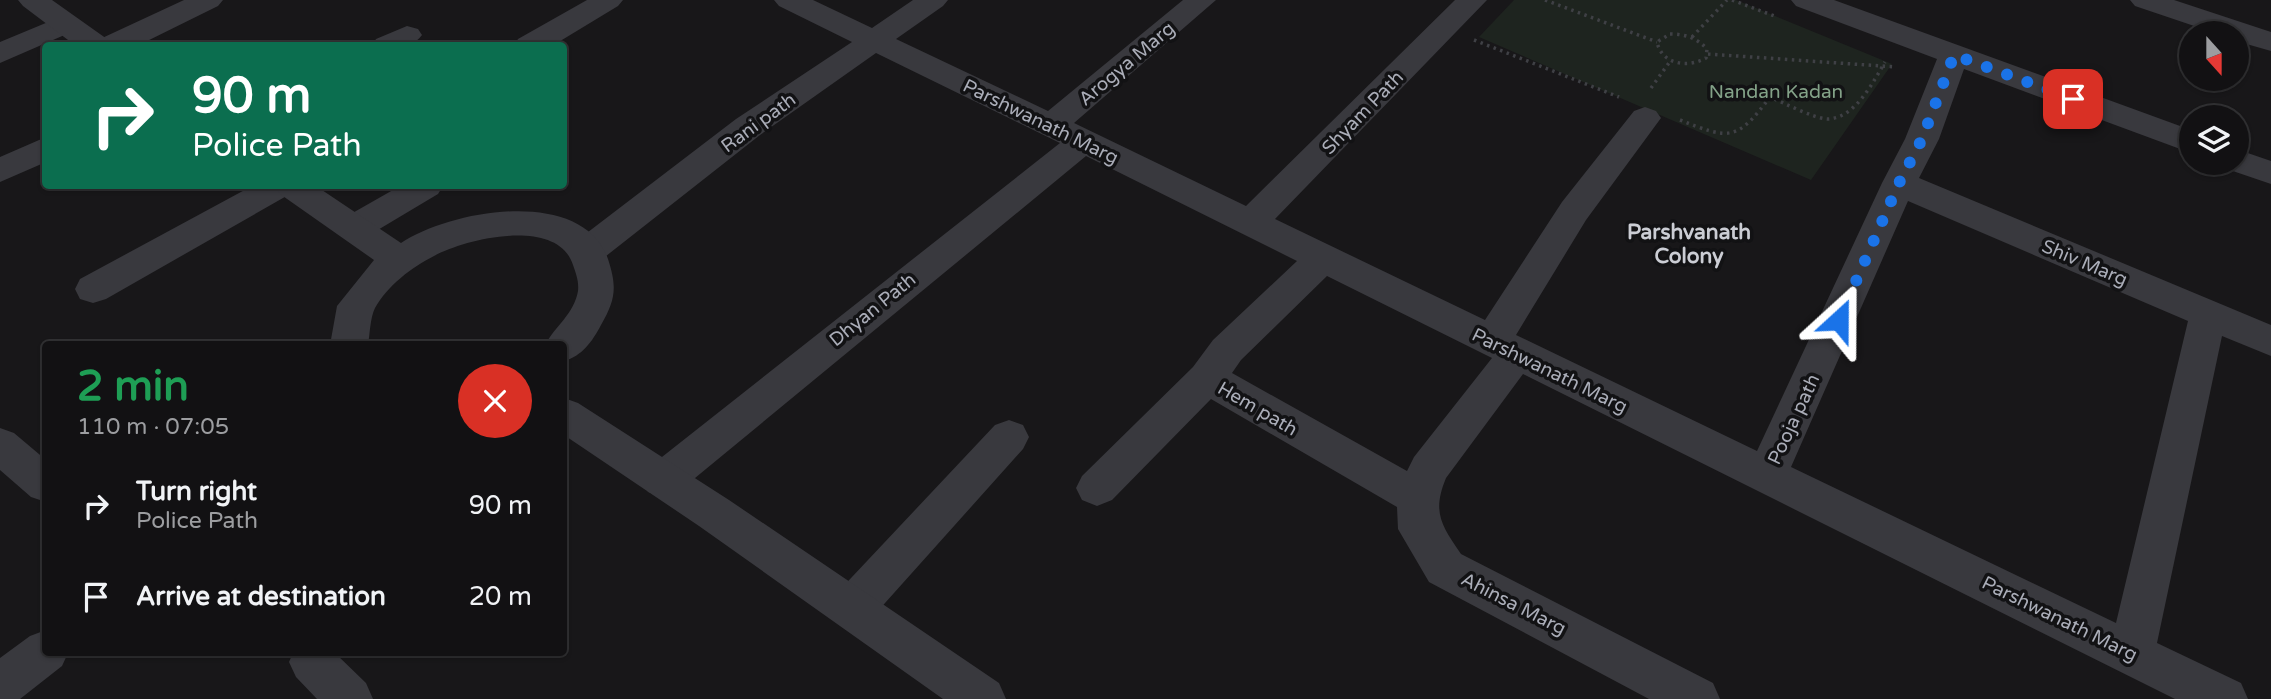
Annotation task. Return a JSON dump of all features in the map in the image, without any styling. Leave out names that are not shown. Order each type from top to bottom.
[{"type":"street","points":[[33,0],[90,42]]},
{"type":"street","points":[[119,42],[208,0]]},
{"type":"street","points":[[536,42],[608,0]]},
{"type":"street","name":"Parshwanath Marg","points":[[789,0],[1067,133],[2224,699]]},
{"type":"street","name":"Rani path","points":[[588,251],[748,127],[933,0]]},
{"type":"street","name":"Arogya Marg","points":[[1067,133],[1201,0]]},
{"type":"street","name":"Shyam Path","points":[[1250,223],[1472,0]]},
{"type":"street","points":[[2145,0],[2271,42]]},
{"type":"street","points":[[1827,3],[1954,55],[2179,138]]},
{"type":"street","points":[[0,54],[65,24]]},
{"type":"street","name":"Pooja path","points":[[1767,475],[1899,183],[1922,139],[1954,55]]},
{"type":"street","points":[[1417,498],[1429,469],[1472,416],[1574,211],[1649,107]]},
{"type":"street","name":"Dhyan Path","points":[[663,480],[1067,133]]},
{"type":"street","points":[[0,171],[42,150]]},
{"type":"street","points":[[2249,165],[2271,173]]},
{"type":"street","name":"Shiv Marg","points":[[1899,183],[2271,341]]},
{"type":"street","points":[[93,289],[273,189]]},
{"type":"street","points":[[296,189],[399,259]]},
{"type":"street","points":[[354,228],[421,189]]},
{"type":"street","points":[[348,341],[347,332],[356,306],[373,281],[399,259],[428,242],[459,230],[521,222],[549,226],[571,236],[588,251],[597,270],[597,292],[588,316],[567,342]]},
{"type":"street","name":"Hem path","points":[[1322,259],[1227,350],[1207,378],[1417,498]]},
{"type":"street","points":[[2132,653],[2208,314]]},
{"type":"street","points":[[1097,488],[1207,378]]},
{"type":"street","points":[[567,417],[852,608],[982,699]]},
{"type":"street","points":[[852,608],[1009,437]]},
{"type":"street","points":[[0,445],[42,482]]},
{"type":"street","name":"Ahinsa Marg","points":[[1417,498],[1420,529],[1445,568],[1696,699]]},
{"type":"street","points":[[0,686],[42,654]]},
{"type":"street","points":[[312,662],[349,699]]},
{"type":"path","points":[[1545,0],[1657,42]]},
{"type":"path","points":[[1692,37],[1727,0]]},
{"type":"path","points":[[1657,42],[1670,34],[1692,37],[1704,45],[1708,54]]},
{"type":"path","points":[[1468,37],[1724,136],[1743,131],[1770,97],[1826,119],[1844,116],[1877,78],[1881,68],[1708,54]]},
{"type":"path","points":[[1657,42],[1659,52],[1671,60],[1695,64],[1708,54]]},
{"type":"path","points":[[1649,107],[1671,60]]},
{"type":"green space","name":"Nandan Kadan","points":[[1514,0],[1736,0],[1892,64],[1811,180],[1479,37]]},
{"type":"district","name":"Parshvanath Colony","points":[[1689,244]]},
{"type":"route","points":[[1839,320],[1899,183],[1922,139],[1954,55],[2073,99]]}]
